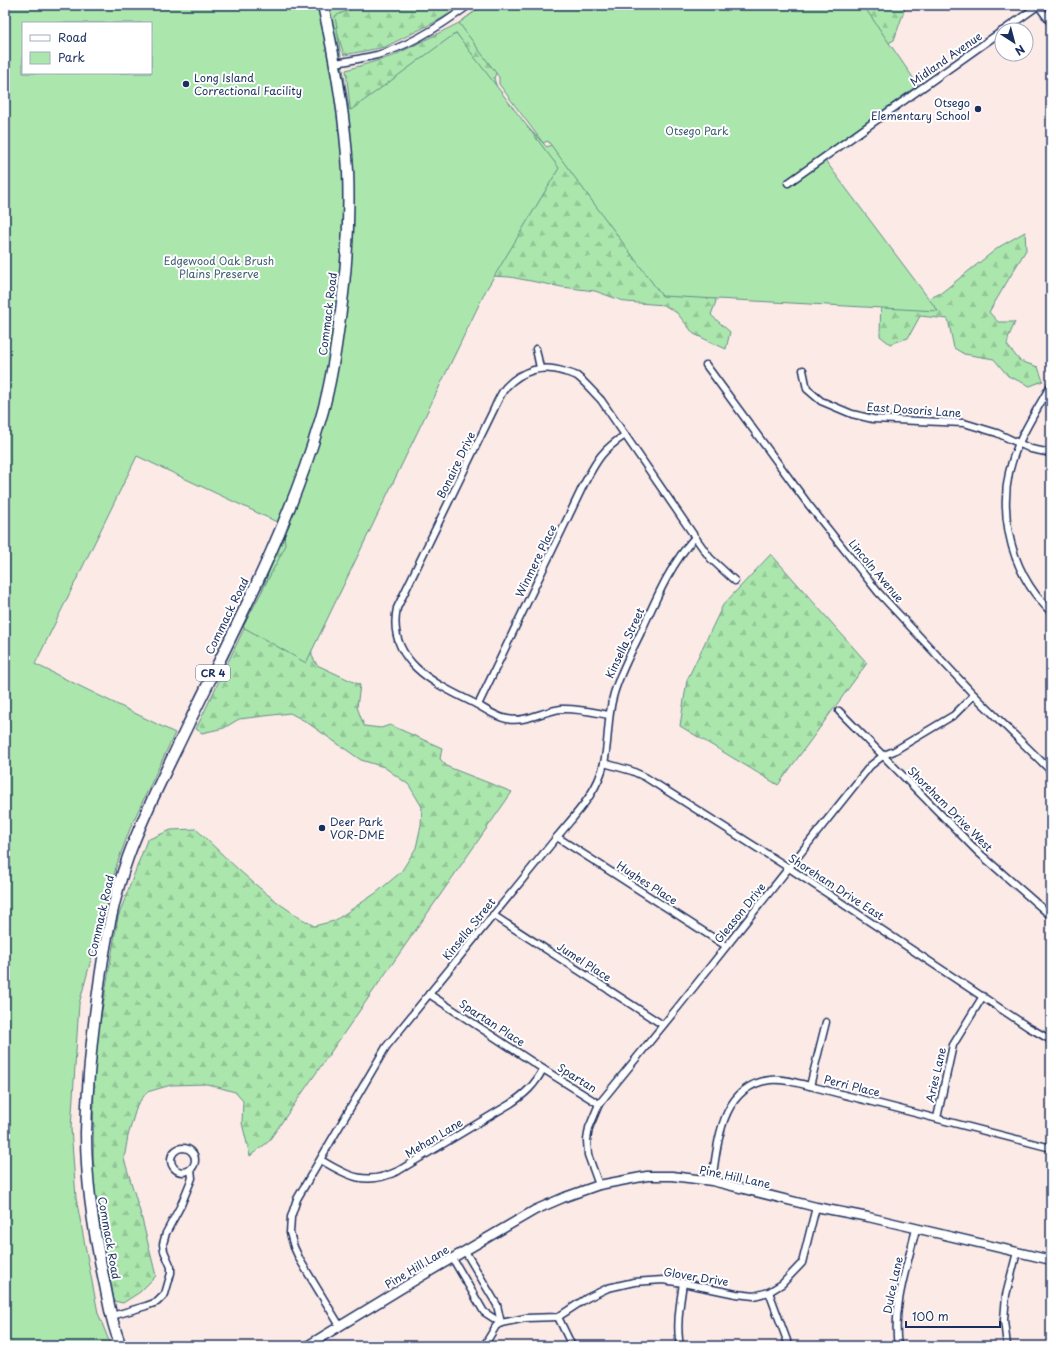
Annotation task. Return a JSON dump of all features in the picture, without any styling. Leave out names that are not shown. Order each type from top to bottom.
[{"type":"main road","name":"Commack Road","points":[[121,1346],[112,1316],[96,1241],[89,1190],[86,1152],[86,1111],[89,1062],[101,968],[113,907],[128,858],[156,792],[273,548],[297,492],[322,417],[334,362],[343,301],[348,234],[348,170],[341,104],[323,5]]},
{"type":"street","points":[[334,63],[378,55],[417,39],[469,5]]},
{"type":"street","points":[[1038,5],[1051,24]]},
{"type":"street","name":"Midland Avenue","points":[[1015,22],[1038,5]]},
{"type":"street","name":"Midland Avenue","points":[[788,183],[994,37]]},
{"type":"street","points":[[536,349],[540,368]]},
{"type":"street","name":"Lincoln Avenue","points":[[706,365],[808,504],[878,592],[936,656],[1051,771]]},
{"type":"street","name":"Bonaire Drive","points":[[609,716],[585,710],[561,709],[518,720],[507,719],[496,715],[455,694],[419,671],[409,660],[401,647],[396,634],[395,620],[397,608],[505,388],[517,378],[529,371],[540,368],[560,370],[575,375],[601,400],[710,558],[735,581]]},
{"type":"street","name":"East Dosoris Lane","points":[[803,370],[807,389],[821,401],[852,414],[873,419],[964,423],[997,433],[1030,450],[1051,453]]},
{"type":"street","points":[[1051,385],[1018,444],[1008,475],[1006,509],[1007,528],[1011,545],[1018,563],[1034,592],[1051,612]]},
{"type":"street","name":"Winmere Place","points":[[478,705],[584,484],[599,457],[611,445],[625,435]]},
{"type":"street","name":"Kinsella Street","points":[[340,1326],[300,1260],[294,1247],[290,1233],[291,1217],[297,1199],[386,1047],[592,792],[604,763],[609,716],[613,697],[620,677],[665,580],[683,550],[695,537]]},
{"type":"street","name":"Gleason Drive","points":[[599,1185],[588,1155],[587,1140],[589,1128],[599,1104],[870,766],[884,756],[954,715],[974,695]]},
{"type":"street","name":"Shoreham Drive West","points":[[839,711],[978,852],[1051,916]]},
{"type":"street","name":"Shoreham Drive East","points":[[604,763],[632,771],[645,777],[789,868],[1051,1040]]},
{"type":"street","name":"Hughes Place","points":[[557,837],[726,946]]},
{"type":"street","name":"Jumel Place","points":[[493,915],[663,1025]]},
{"type":"street","name":"Spartan Place","points":[[429,994],[543,1069]]},
{"type":"street","name":"Aries Lane","points":[[937,1118],[953,1045],[983,996]]},
{"type":"street","points":[[810,1086],[826,1022]]},
{"type":"street","name":"Spartan","points":[[543,1069],[599,1104]]},
{"type":"street","name":"Mehan Lane","points":[[320,1160],[349,1176],[375,1179],[386,1176],[398,1171],[526,1094],[536,1082],[543,1069]]},
{"type":"street","name":"Perri Place","points":[[712,1181],[723,1123],[730,1106],[744,1090],[758,1083],[771,1080],[785,1080],[810,1086],[1051,1148]]},
{"type":"street","points":[[112,1316],[157,1302],[165,1294],[171,1273],[171,1267],[164,1251],[163,1244],[166,1232],[181,1205],[192,1178],[191,1169]]},
{"type":"street","name":"Pine Hill Lane","points":[[307,1346],[422,1276],[535,1210],[599,1185],[647,1176],[672,1176],[712,1181],[816,1207],[868,1217],[1051,1260]]},
{"type":"street","name":"Glover Drive","points":[[558,1317],[587,1298],[608,1288],[634,1282],[663,1280],[754,1296],[769,1292],[782,1284],[802,1263],[816,1207]]},
{"type":"street","name":"Dulce Lane","points":[[898,1346],[896,1317],[916,1229]]},
{"type":"street","points":[[465,1251],[497,1305],[501,1323]]},
{"type":"street","points":[[1007,1346],[1004,1320],[1006,1295],[1017,1252]]},
{"type":"street","points":[[452,1259],[484,1312],[501,1323]]},
{"type":"street","points":[[680,1346],[678,1335],[679,1310],[684,1283]]},
{"type":"street","points":[[769,1292],[789,1346]]},
{"type":"street","points":[[484,1346],[496,1326],[501,1323],[526,1318],[558,1317],[572,1346]]},
{"type":"green space","name":"Edgewood Oak Brush Plains Preserve","points":[[5,5],[360,5],[335,16],[349,109],[351,110],[456,33],[559,168],[486,290],[306,663],[243,627],[285,547],[284,529],[279,523],[137,456],[35,664],[175,733],[131,826],[117,864],[79,1004],[71,1128],[76,1198],[98,1313],[111,1346],[5,1346]]},
{"type":"green space","points":[[329,5],[458,5],[451,13],[385,47],[344,55]]},
{"type":"green space","points":[[483,5],[501,62],[494,78],[500,99],[547,147],[570,134],[926,300],[941,293],[999,247],[1025,232],[1026,250],[989,312],[998,322],[1015,322],[1007,345],[1020,361],[1038,367],[1043,381],[1030,386],[1008,376],[994,359],[964,354],[954,348],[948,319],[920,316],[908,338],[890,344],[880,336],[881,296],[711,290],[716,301],[711,315],[730,332],[726,349],[694,334],[677,313],[664,305],[626,302],[595,291],[562,287],[510,277],[473,275],[311,641],[312,656],[317,665],[360,685],[357,707],[364,726],[381,728],[390,725],[442,748],[440,759],[448,767],[512,792],[268,1142],[250,1156],[242,1123],[243,1101],[235,1092],[207,1084],[171,1085],[147,1092],[137,1105],[128,1136],[124,1159],[141,1215],[156,1276],[140,1292],[123,1303],[114,1301],[93,1186],[94,1057],[118,917],[147,840],[171,830],[196,829],[252,882],[282,905],[314,926],[334,921],[376,893],[401,872],[416,848],[421,825],[422,807],[409,785],[384,767],[361,760],[305,721],[290,713],[239,719],[224,728],[202,733],[196,729],[261,593],[332,398],[352,125],[346,70],[393,56],[459,23]]},
{"type":"green space","name":"Otsego Park","points":[[484,5],[863,5],[918,85],[821,155],[938,311],[662,296],[548,141],[543,143],[499,84],[499,77],[459,23]]},
{"type":"green space","points":[[841,5],[908,5],[905,8],[894,40],[871,52]]},
{"type":"green space","points":[[771,554],[867,663],[778,785],[680,726],[687,680],[723,605]]},
{"type":"place","name":"Long Island Correctional Facility","points":[[186,84]]},
{"type":"place","name":"Otsego Elementary School","points":[[978,109]]},
{"type":"place","name":"Deer Park VOR-DME","points":[[322,828]]}]
